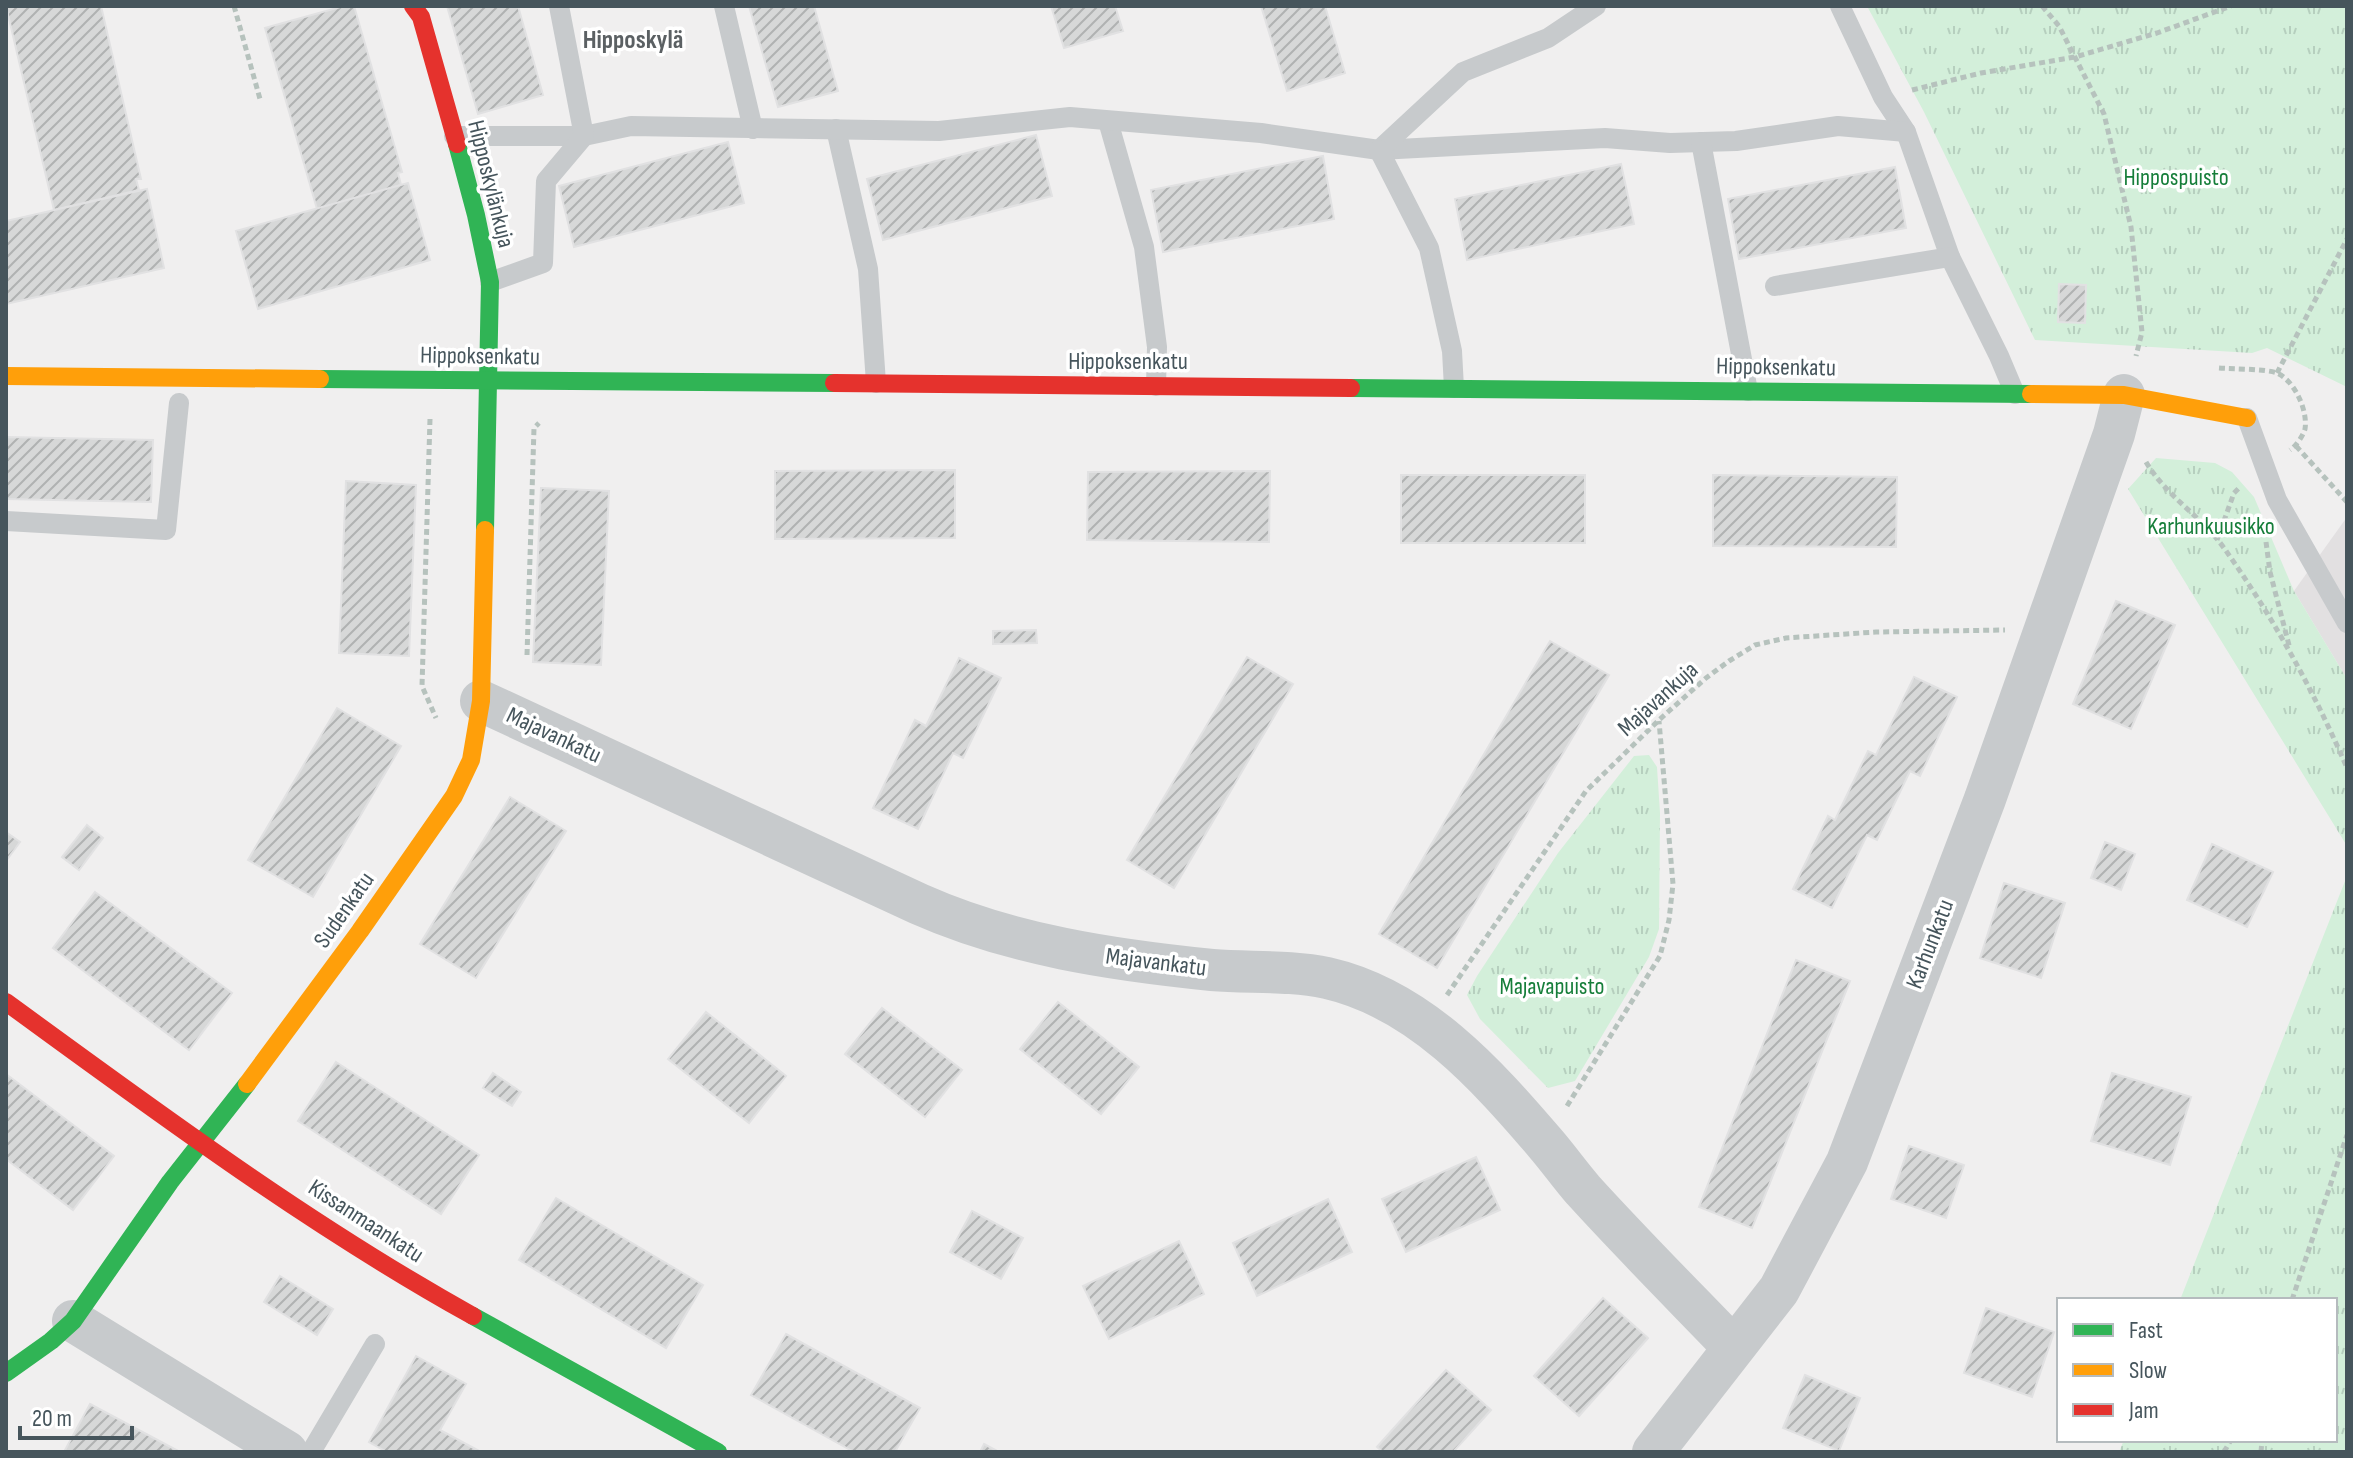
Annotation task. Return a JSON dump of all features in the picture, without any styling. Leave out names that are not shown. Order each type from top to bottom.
[{"type":"street","name":"Hipposkylänkuja","points":[[413,6],[421,17],[485,250],[490,282],[488,380]]},
{"type":"street","name":"Hippoksenkatu","points":[[6,376],[2015,394],[2130,377],[2247,418]]},
{"type":"street","name":"Karhunkatu","points":[[1653,1452],[1779,1290],[1847,1162],[1985,799],[2114,434],[2130,377]]},
{"type":"street","name":"Sudenkatu","points":[[6,1373],[73,1321],[170,1182],[202,1145],[360,931],[454,796],[471,760],[481,701],[488,380]]},
{"type":"street","name":"Majavankatu","points":[[481,701],[919,904],[976,925],[1039,944],[1122,960],[1326,978],[1365,990],[1399,1007],[1461,1052],[1544,1142],[1582,1189],[1733,1347]]},
{"type":"street","name":"Kissanmaankatu","points":[[6,1002],[202,1145],[425,1289],[718,1452]]},
{"type":"street","points":[[73,1321],[287,1452]]},
{"type":"lane","points":[[559,6],[584,136]]},
{"type":"lane","points":[[724,6],[753,129]]},
{"type":"lane","points":[[1379,150],[1463,72],[1548,38],[1596,6]]},
{"type":"lane","points":[[1840,6],[1883,97],[1906,132],[1950,257],[2015,394]]},
{"type":"lane","points":[[454,136],[584,136],[631,126],[939,131],[1070,117],[1261,133],[1379,150],[1605,138],[1736,141],[1838,126],[1906,132]]},
{"type":"lane","points":[[1108,121],[1144,247],[1157,347],[1156,386]]},
{"type":"lane","points":[[836,129],[868,269],[876,383]]},
{"type":"lane","points":[[490,282],[543,263],[546,181],[584,136]]},
{"type":"lane","points":[[1701,142],[1748,391]]},
{"type":"lane","points":[[1379,150],[1429,248],[1452,351],[1454,388]]},
{"type":"lane","points":[[1775,286],[1950,257]]},
{"type":"lane","points":[[6,521],[166,530],[179,403]]},
{"type":"lane","points":[[2247,418],[2277,500],[2347,623]]},
{"type":"lane","points":[[311,1452],[375,1344]]},
{"type":"path","points":[[234,6],[260,99]]},
{"type":"path","points":[[2042,6],[2059,26],[2104,114],[2131,227],[2142,332],[2130,377]]},
{"type":"path","points":[[1883,97],[1981,73],[2075,57],[2157,33],[2231,6]]},
{"type":"path","points":[[2277,373],[2347,239]]},
{"type":"path","points":[[430,406],[422,686],[437,722]]},
{"type":"path","points":[[2296,446],[2347,502]]},
{"type":"path","points":[[2143,457],[2160,483],[2217,540],[2291,654],[2347,768]]},
{"type":"path","points":[[2217,540],[2234,493],[2246,481]]},
{"type":"path","points":[[2277,500],[2269,518],[2265,543],[2291,654]]},
{"type":"path","name":"Majavankuja","points":[[1427,1026],[1586,791],[1659,720],[1729,661],[1755,645],[1786,638],[1999,629],[2043,634]]},
{"type":"path","points":[[1544,1142],[1660,956],[1669,920],[1673,884],[1659,720]]},
{"type":"path","points":[[2293,1298],[2347,1135]]},
{"type":"shaded area","points":[[2347,517],[2347,679],[2294,591]]},
{"type":"green space","name":"Hippospuisto","points":[[1867,6],[2347,6],[2347,387],[2267,348],[2252,353],[2035,340],[1924,112]]},
{"type":"green space","name":"Karhunkuusikko","points":[[2156,458],[2215,463],[2232,472],[2254,497],[2294,591],[2347,679],[2347,846],[2128,489]]},
{"type":"green space","name":"Majavapuisto","points":[[1649,755],[1657,767],[1660,813],[1659,929],[1649,957],[1575,1081],[1548,1088],[1480,1019],[1467,995],[1558,853],[1634,756]]},
{"type":"green space","points":[[2347,876],[2347,1452],[2119,1452],[2123,1442],[2337,1442],[2337,1298],[2181,1298]]},
{"type":"building","points":[[6,6],[101,6],[141,179],[136,179],[139,190],[54,210]]},
{"type":"building","points":[[354,6],[402,172],[398,173],[401,185],[317,209],[265,28]]},
{"type":"building","points":[[447,6],[518,6],[543,95],[478,114]]},
{"type":"building","points":[[749,6],[814,6],[838,91],[778,107]]},
{"type":"building","points":[[1051,6],[1115,6],[1123,31],[1064,48]]},
{"type":"building","points":[[1261,6],[1325,6],[1345,73],[1287,91]]},
{"type":"building","points":[[1036,135],[1052,196],[883,240],[867,179]]},
{"type":"building","points":[[728,142],[744,203],[574,247],[559,186]]},
{"type":"building","points":[[1323,156],[1334,219],[1163,252],[1151,190]]},
{"type":"building","points":[[1621,164],[1634,224],[1467,260],[1455,199]]},
{"type":"building","points":[[1895,167],[1906,228],[1739,259],[1728,199]]},
{"type":"building","points":[[408,183],[430,260],[258,309],[236,231]]},
{"type":"building","points":[[147,189],[164,268],[6,304],[6,221]]},
{"type":"building","points":[[2059,284],[2086,285],[2085,323],[2058,322]]},
{"type":"building","points":[[6,437],[153,440],[151,502],[6,499]]},
{"type":"building","points":[[955,470],[955,538],[775,539],[775,471]]},
{"type":"building","points":[[1270,471],[1269,542],[1087,540],[1088,472]]},
{"type":"building","points":[[1401,475],[1585,475],[1585,543],[1401,543]]},
{"type":"building","points":[[1713,475],[1897,477],[1896,547],[1713,546]]},
{"type":"building","points":[[346,481],[416,485],[409,656],[339,653]]},
{"type":"building","points":[[541,488],[609,491],[601,665],[533,662]]},
{"type":"building","points":[[2116,601],[2175,625],[2131,729],[2073,704]]},
{"type":"building","points":[[1036,630],[1037,643],[993,644],[993,631]]},
{"type":"building","points":[[1550,641],[1609,675],[1437,968],[1379,934]]},
{"type":"building","points":[[1247,657],[1293,684],[1174,888],[1127,860]]},
{"type":"building","points":[[959,658],[1001,678],[963,758],[953,753],[918,829],[873,808],[915,720],[926,726]]},
{"type":"building","points":[[1914,677],[1957,697],[1920,776],[1910,771],[1877,840],[1867,835],[1832,908],[1793,889],[1828,816],[1835,820],[1868,751],[1876,755]]},
{"type":"building","points":[[337,708],[401,746],[313,897],[248,860]]},
{"type":"building","points":[[510,797],[566,831],[476,978],[420,944]]},
{"type":"building","points":[[87,825],[103,838],[79,870],[62,857]]},
{"type":"building","points":[[6,832],[20,842],[6,861]]},
{"type":"building","points":[[2105,842],[2135,854],[2121,890],[2091,878]]},
{"type":"building","points":[[2212,844],[2273,872],[2247,927],[2187,900]]},
{"type":"building","points":[[2004,883],[2065,903],[2041,978],[1980,958]]},
{"type":"building","points":[[95,892],[232,993],[189,1050],[53,948]]},
{"type":"building","points":[[1796,960],[1850,981],[1752,1228],[1699,1207]]},
{"type":"building","points":[[1058,1002],[1139,1067],[1101,1114],[1020,1049]]},
{"type":"building","points":[[882,1008],[962,1070],[925,1117],[845,1054]]},
{"type":"building","points":[[706,1012],[786,1076],[749,1123],[668,1059]]},
{"type":"building","points":[[336,1062],[479,1155],[441,1214],[298,1121]]},
{"type":"building","points":[[493,1073],[521,1092],[512,1106],[483,1088]]},
{"type":"building","points":[[2112,1073],[2191,1097],[2170,1165],[2091,1141]]},
{"type":"building","points":[[6,1074],[114,1156],[73,1210],[6,1159]]},
{"type":"building","points":[[1909,1146],[1964,1165],[1946,1218],[1891,1199]]},
{"type":"building","points":[[1476,1157],[1500,1210],[1406,1252],[1382,1199]]},
{"type":"building","points":[[556,1198],[703,1285],[666,1348],[519,1260]]},
{"type":"building","points":[[1328,1199],[1352,1252],[1257,1296],[1233,1243]]},
{"type":"building","points":[[972,1211],[1023,1238],[1001,1279],[950,1252]]},
{"type":"building","points":[[1179,1241],[1204,1294],[1109,1339],[1083,1286]]},
{"type":"building","points":[[280,1276],[333,1309],[317,1335],[264,1302]]},
{"type":"building","points":[[1603,1298],[1648,1338],[1579,1416],[1534,1376]]},
{"type":"building","points":[[1986,1308],[2054,1332],[2032,1397],[1964,1373]]},
{"type":"building","points":[[786,1334],[920,1408],[895,1452],[854,1452],[751,1395]]},
{"type":"building","points":[[416,1356],[466,1384],[440,1430],[481,1452],[387,1452],[369,1442]]},
{"type":"building","points":[[1446,1370],[1491,1410],[1453,1452],[1383,1452],[1377,1447]]},
{"type":"building","points":[[1805,1375],[1860,1398],[1839,1451],[1783,1428]]},
{"type":"building","points":[[90,1404],[180,1452],[64,1452]]},
{"type":"building","points":[[984,1444],[999,1452],[980,1452]]},
{"type":"traffic: fast","points":[[457,144],[490,282],[485,530]]},
{"type":"traffic: fast","points":[[320,379],[834,383]]},
{"type":"traffic: fast","points":[[1351,388],[2031,394]]},
{"type":"traffic: fast","points":[[6,1373],[73,1321],[170,1182],[247,1084]]},
{"type":"traffic: fast","points":[[473,1316],[718,1452]]},
{"type":"traffic: slow","points":[[6,376],[320,379]]},
{"type":"traffic: slow","points":[[2031,394],[2124,395],[2247,418]]},
{"type":"traffic: slow","points":[[247,1084],[360,931],[454,796],[471,760],[481,701],[485,530]]},
{"type":"traffic: jam","points":[[413,6],[421,17],[457,144]]},
{"type":"traffic: jam","points":[[834,383],[1351,388]]},
{"type":"traffic: jam","points":[[6,1002],[293,1206],[473,1316]]},
{"type":"district","name":"Hipposkylä","points":[[633,40]]}]
